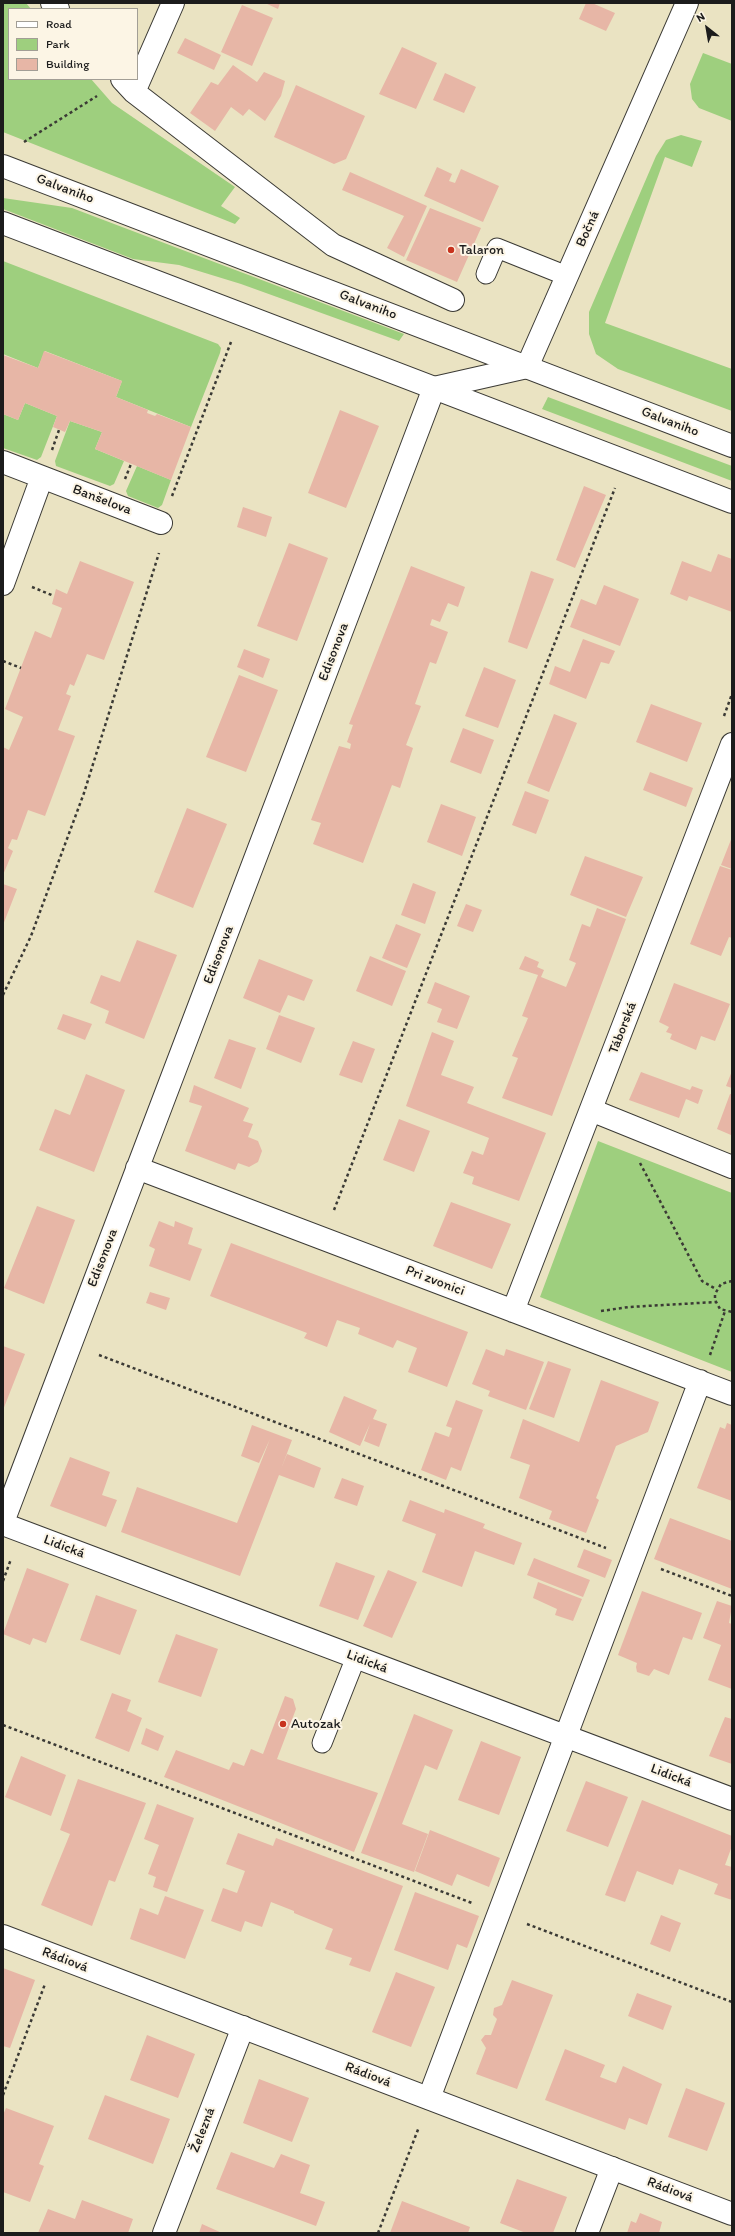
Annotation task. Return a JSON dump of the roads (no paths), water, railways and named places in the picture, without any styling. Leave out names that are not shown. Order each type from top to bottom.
[{"type":"street","points":[[138,67],[173,3]]},
{"type":"street","name":"Bočná","points":[[527,367],[687,3]]},
{"type":"street","points":[[128,85],[334,245],[452,300]]},
{"type":"street","name":"Galvaniho","points":[[3,166],[732,446]]},
{"type":"street","points":[[3,223],[732,502]]},
{"type":"street","points":[[434,388],[527,367]]},
{"type":"street","name":"Edisonova","points":[[3,1523],[434,388]]},
{"type":"street","name":"Banšelova","points":[[3,462],[161,523]]},
{"type":"street","points":[[3,584],[42,478]]},
{"type":"street","name":"Táborská","points":[[513,1310],[732,744]]},
{"type":"street","points":[[591,1110],[732,1167]]},
{"type":"street","name":"Pri zvonici","points":[[137,1168],[513,1310],[703,1372],[732,1394]]},
{"type":"street","points":[[429,2098],[703,1372]]},
{"type":"street","name":"Lidická","points":[[3,1523],[732,1799]]},
{"type":"street","name":"Rádiová","points":[[3,1936],[732,2214]]},
{"type":"street","name":"Železná","points":[[164,2233],[243,2027]]},
{"type":"street","points":[[588,2233],[612,2168]]},
{"type":"lane","points":[[486,274],[497,248],[567,276]]},
{"type":"lane","points":[[322,1743],[356,1657]]},
{"type":"place","name":"Talaron","points":[[451,250]]},
{"type":"place","name":"Autozak","points":[[283,1724]]}]
